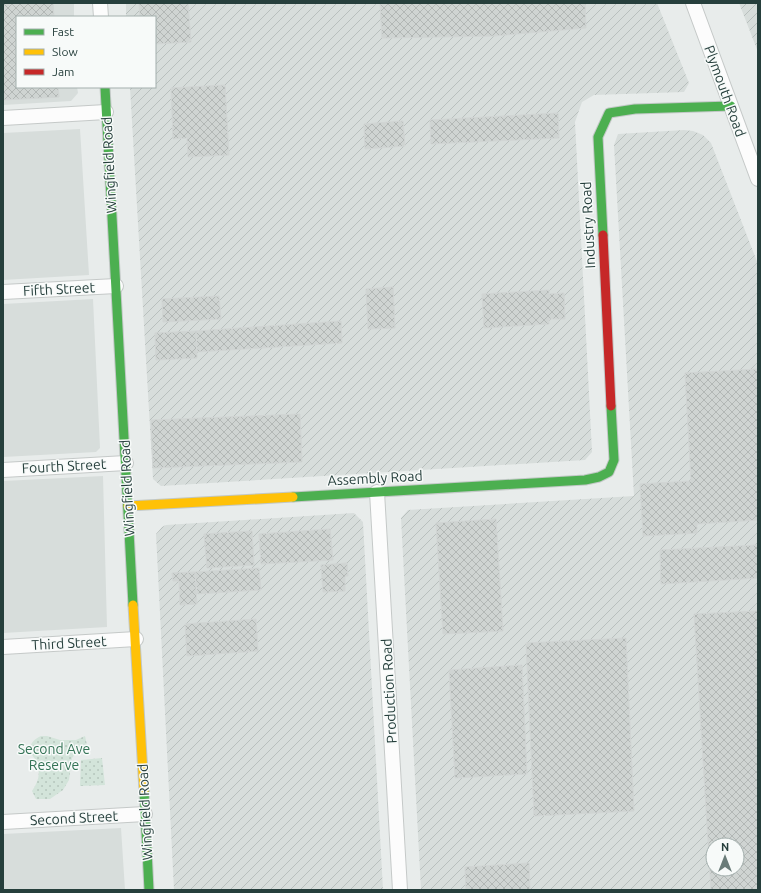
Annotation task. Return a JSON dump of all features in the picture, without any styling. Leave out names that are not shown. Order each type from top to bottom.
[{"type":"street","points":[[100,3],[101,16]]},
{"type":"street","name":"Plymouth Road","points":[[693,3],[758,179]]},
{"type":"street","name":"Wingfield Road","points":[[105,88],[149,890]]},
{"type":"street","name":"Industry Road","points":[[614,460],[598,137],[609,113],[635,109],[731,106]]},
{"type":"street","points":[[3,118],[106,112]]},
{"type":"street","name":"Fifth Street","points":[[3,292],[116,286]]},
{"type":"street","name":"Assembly Road","points":[[128,506],[585,480],[599,477],[608,472],[614,460]]},
{"type":"street","name":"Fourth Street","points":[[3,470],[126,463]]},
{"type":"street","name":"Production Road","points":[[377,492],[400,890]]},
{"type":"street","name":"Third Street","points":[[3,647],[136,639]]},
{"type":"street","name":"Second Street","points":[[3,822],[145,814]]},
{"type":"shaded area","points":[[3,3],[74,3],[74,16],[16,16],[16,88],[77,88],[78,93],[71,101],[3,105]]},
{"type":"shaded area","points":[[126,3],[657,3],[689,83],[684,92],[594,95],[582,102],[575,122],[592,452],[585,460],[161,486],[153,479],[130,88],[156,88],[156,16],[126,16]]},
{"type":"shaded area","points":[[739,3],[758,3],[758,52]]},
{"type":"shaded area","points":[[80,129],[89,275],[3,280],[3,133]]},
{"type":"shaded area","points":[[684,130],[693,131],[703,135],[711,143],[758,264],[758,890],[421,890],[401,518],[408,510],[634,496],[614,145],[618,134]]},
{"type":"shaded area","points":[[93,299],[100,448],[96,452],[3,457],[3,304]]},
{"type":"shaded area","points":[[103,476],[107,627],[3,633],[3,481]]},
{"type":"shaded area","points":[[354,513],[363,522],[383,890],[174,890],[156,534],[166,525]]},
{"type":"shaded area","points":[[121,828],[125,890],[3,890],[3,834]]},
{"type":"green space","name":"Second Ave Reserve","points":[[41,736],[47,736],[60,740],[76,740],[85,736],[87,745],[78,751],[72,758],[69,780],[63,790],[50,799],[36,799],[32,791],[36,784],[39,771],[30,747],[36,739]]},
{"type":"green space","points":[[102,758],[105,785],[80,786],[81,760]]},
{"type":"building","points":[[3,3],[53,3],[54,16],[16,16],[16,88],[58,88],[59,97],[3,100]]},
{"type":"building","points":[[139,3],[188,3],[191,42],[156,44],[156,16],[140,16]]},
{"type":"building","points":[[380,3],[585,3],[586,28],[494,36],[382,38]]},
{"type":"building","points":[[225,85],[229,155],[188,157],[187,138],[173,139],[171,88]]},
{"type":"building","points":[[558,113],[559,138],[431,144],[430,120]]},
{"type":"building","points":[[403,121],[405,146],[365,149],[364,124]]},
{"type":"building","points":[[393,287],[395,328],[368,329],[366,289]]},
{"type":"building","points":[[549,290],[549,294],[564,293],[565,319],[549,319],[549,324],[484,328],[482,294]]},
{"type":"building","points":[[219,296],[221,319],[163,322],[162,299]]},
{"type":"building","points":[[341,321],[342,343],[197,352],[196,331]]},
{"type":"building","points":[[196,331],[197,358],[156,360],[155,333]]},
{"type":"building","points":[[758,369],[758,520],[697,524],[697,533],[643,536],[640,484],[691,481],[685,373]]},
{"type":"building","points":[[300,414],[302,462],[153,468],[151,420]]},
{"type":"building","points":[[496,519],[503,631],[443,634],[436,523]]},
{"type":"building","points":[[330,529],[333,560],[261,564],[259,534]]},
{"type":"building","points":[[252,531],[254,565],[207,568],[204,534]]},
{"type":"building","points":[[758,545],[758,578],[661,584],[660,550]]},
{"type":"building","points":[[347,563],[348,576],[345,576],[345,591],[323,592],[321,565]]},
{"type":"building","points":[[259,568],[261,590],[197,594],[195,572]]},
{"type":"building","points":[[195,572],[197,604],[180,605],[179,581],[173,581],[172,573]]},
{"type":"building","points":[[758,611],[758,890],[711,890],[710,877],[745,877],[745,837],[708,837],[694,614]]},
{"type":"building","points":[[256,619],[258,651],[187,656],[185,624]]},
{"type":"building","points":[[626,638],[634,811],[534,816],[526,643]]},
{"type":"building","points":[[522,665],[527,774],[455,778],[449,670]]},
{"type":"building","points":[[529,863],[530,890],[466,890],[465,867]]},
{"type":"traffic: fast","points":[[105,88],[133,605]]},
{"type":"traffic: fast","points":[[603,235],[598,137],[609,113],[635,109],[731,106]]},
{"type":"traffic: fast","points":[[293,497],[585,480],[599,477],[609,472],[614,460],[611,406]]},
{"type":"traffic: fast","points":[[144,791],[149,890]]},
{"type":"traffic: slow","points":[[128,506],[293,497]]},
{"type":"traffic: slow","points":[[133,605],[144,791]]},
{"type":"traffic: jam","points":[[603,235],[611,406]]}]
